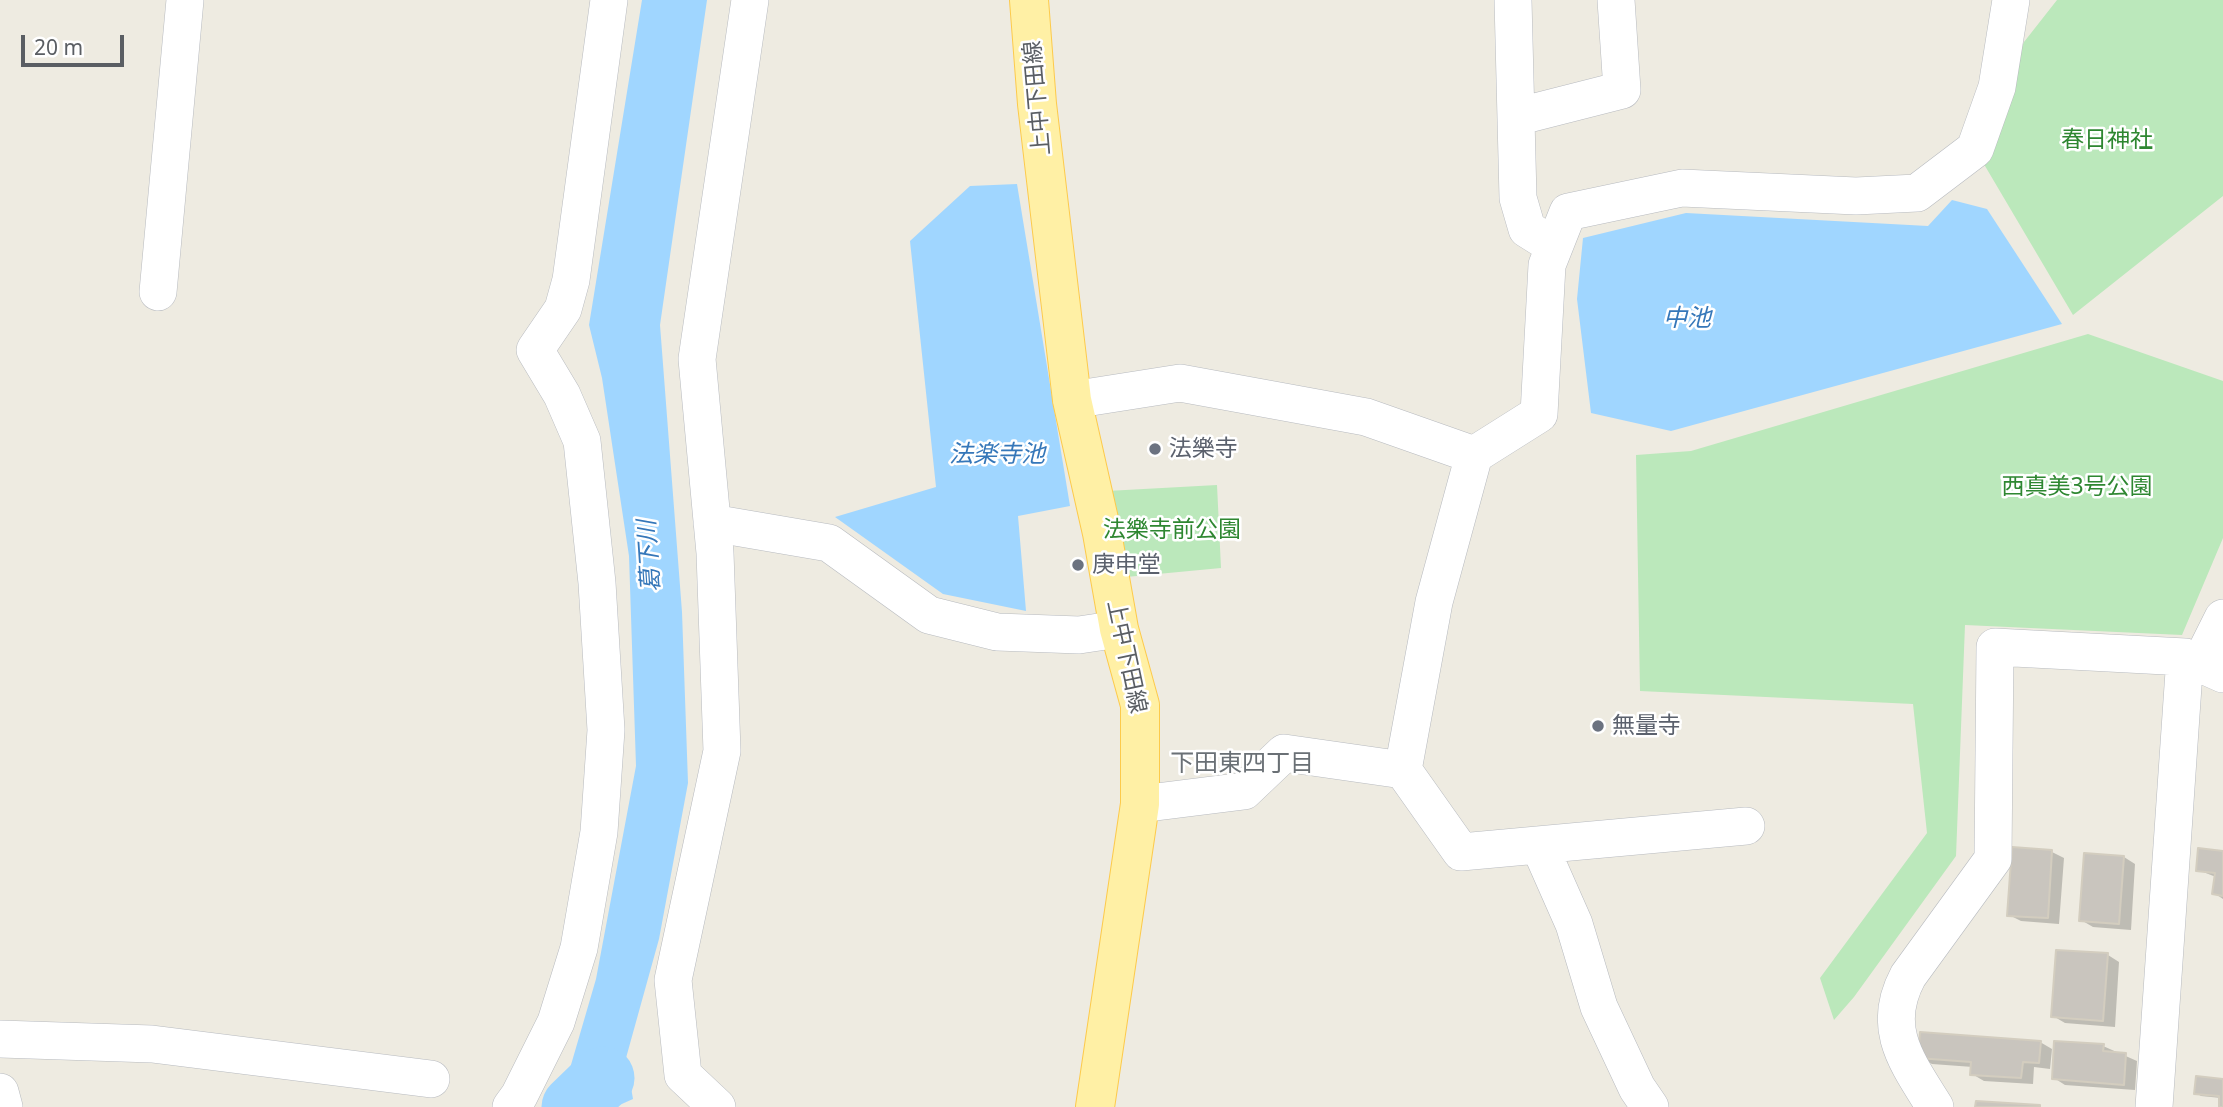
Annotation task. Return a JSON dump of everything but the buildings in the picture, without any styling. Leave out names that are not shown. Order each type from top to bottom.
[{"type":"main road","name":"上中下田線","points":[[1029,0],[1037,104],[1072,400],[1102,533],[1119,629],[1140,705],[1140,804],[1095,1107]]},
{"type":"street","points":[[158,292],[185,0]]},
{"type":"street","points":[[510,1107],[519,1096],[556,1022],[579,948],[599,832],[606,730],[597,583],[582,442],[562,396],[535,350],[563,309],[570,280],[609,0]]},
{"type":"street","points":[[717,1107],[683,1075],[673,980],[722,751],[712,523],[697,359],[750,0]]},
{"type":"street","points":[[1513,0],[1518,198],[1527,229],[1554,246]]},
{"type":"street","points":[[1516,117],[1622,90],[1616,0]]},
{"type":"street","points":[[1746,826],[1540,847],[1461,852],[1403,770],[1434,601],[1474,455],[1539,414],[1547,265],[1568,212],[1682,188],[1856,195],[1917,193],[1975,149],[1997,87],[2011,0]]},
{"type":"street","points":[[1072,400],[1180,383],[1366,417],[1474,455]]},
{"type":"street","points":[[712,523],[829,543],[929,615],[997,632],[1079,635],[1119,629]]},
{"type":"street","points":[[2154,1107],[2202,665],[2223,618]]},
{"type":"street","points":[[1935,1107],[1905,1058],[1897,1037],[1895,1016],[1899,993],[1908,976],[1993,859],[1995,647],[2202,665]]},
{"type":"street","points":[[1140,804],[1244,792],[1284,754],[1403,770]]},
{"type":"street","points":[[1540,847],[1574,925],[1599,1007],[1637,1088],[1650,1107]]},
{"type":"street","points":[[0,1039],[152,1044],[430,1079]]},
{"type":"street","points":[[0,1092],[4,1107]]},
{"type":"green space","name":"春日神社","points":[[2057,0],[2223,0],[2223,196],[2073,315],[1975,149],[2024,42]]},
{"type":"green space","name":"西真美3号公園","points":[[2088,334],[2223,381],[2223,538],[2182,635],[1965,625],[1956,856],[1854,997],[1834,1020],[1820,978],[1927,833],[1913,704],[1640,691],[1636,455],[1691,451]]},
{"type":"green space","name":"法樂寺前公園","points":[[1217,485],[1221,568],[1126,577],[1107,491]]},
{"type":"water","name":"葛下川","points":[[642,0],[707,0],[660,325],[682,612],[688,783],[659,939],[626,1058],[633,1099],[615,1107],[581,1107],[566,1082],[596,979],[636,766],[629,556],[602,378],[589,325]]},
{"type":"water","name":"法楽寺池","points":[[1017,184],[1070,506],[1018,516],[1026,611],[943,594],[835,517],[936,487],[910,241],[970,186]]},
{"type":"water","name":"中池","points":[[1952,200],[1987,209],[2062,324],[1671,431],[1591,413],[1577,299],[1583,238],[1686,213],[1928,226]]},
{"type":"waterway","points":[[573,1107],[603,1078]]},
{"type":"place","name":"法樂寺","points":[[1155,449]]},
{"type":"place","name":"庚申堂","points":[[1078,565]]},
{"type":"place","name":"無量寺","points":[[1598,726]]},
{"type":"district","name":"下田東四丁目","points":[[1242,764]]}]
